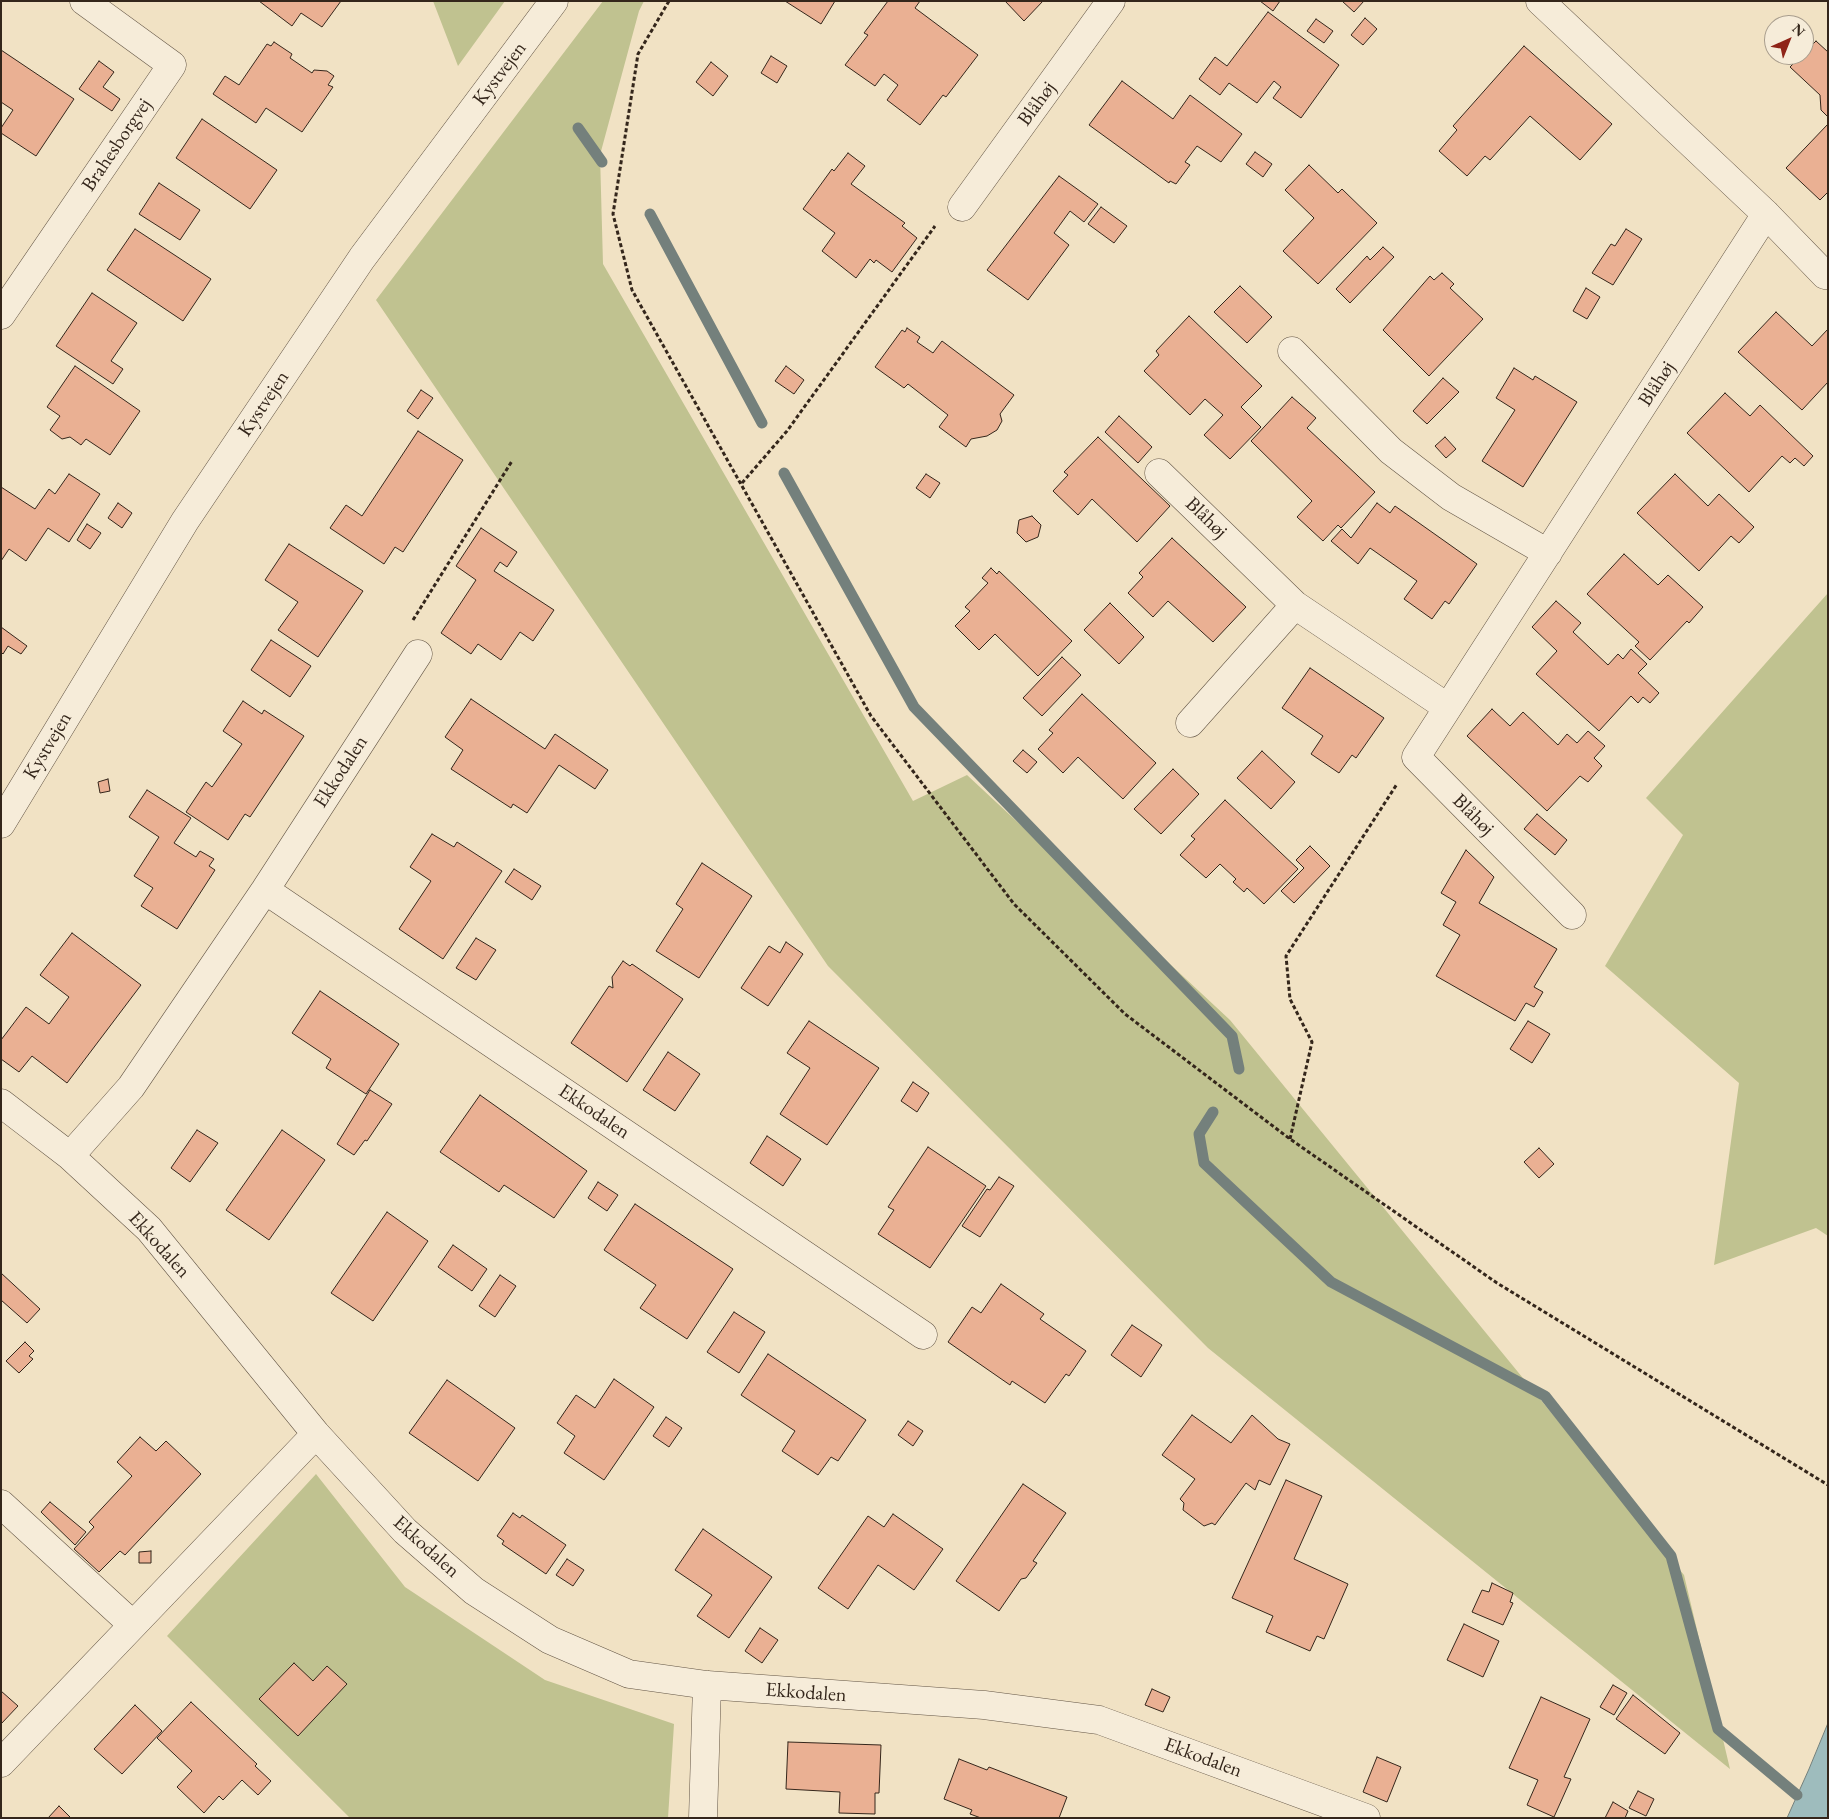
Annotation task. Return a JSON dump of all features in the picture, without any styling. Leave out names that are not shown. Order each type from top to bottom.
[{"type":"street","name":"Brahesborgvej","points":[[1,315],[172,65],[84,1]]},
{"type":"street","name":"Kystvejen","points":[[1,824],[185,521],[362,258],[554,1]]},
{"type":"street","name":"Blåhøj","points":[[962,207],[1111,1]]},
{"type":"street","points":[[1552,6],[1827,275]]},
{"type":"street","name":"Blåhøj","points":[[1572,915],[1416,757],[1766,214]]},
{"type":"street","points":[[1292,351],[1391,451],[1451,497],[1548,553]]},
{"type":"street","name":"Blåhøj","points":[[1159,473],[1296,605],[1447,708]]},
{"type":"street","points":[[1190,723],[1296,605]]},
{"type":"street","name":"Ekkodalen","points":[[70,1156],[131,1087],[265,890],[418,654]]},
{"type":"street","name":"Ekkodalen","points":[[265,890],[923,1335]]},
{"type":"street","name":"Ekkodalen","points":[[1,1102],[70,1156],[149,1229],[316,1434],[405,1531],[474,1591],[542,1636],[630,1674],[707,1685],[984,1705],[1099,1720],[1366,1818]]},
{"type":"street","points":[[1,1763],[316,1434]]},
{"type":"street","points":[[1,1504],[133,1625]]},
{"type":"street","points":[[703,1818],[707,1685]]},
{"type":"path","points":[[669,1],[638,54],[613,214],[632,290],[742,483],[871,716],[1014,904],[1124,1014],[1290,1139],[1497,1283],[1828,1485]]},
{"type":"path","points":[[742,483],[787,431],[949,208],[962,207]]},
{"type":"path","points":[[418,654],[404,635],[512,461]]},
{"type":"path","points":[[1290,1139],[1312,1042],[1290,999],[1286,956],[1416,757]]},
{"type":"green space","points":[[433,1],[505,1],[458,66]]},
{"type":"green space","points":[[603,1],[644,1],[639,11],[600,155],[603,264],[913,801],[967,775],[1230,1020],[1684,1575],[1730,1769],[1208,1348],[828,966],[376,300]]},
{"type":"green space","points":[[1828,593],[1828,1236],[1816,1228],[1714,1265],[1739,1083],[1605,966],[1683,835],[1646,798]]},
{"type":"green space","points":[[316,1474],[405,1587],[545,1680],[674,1724],[668,1818],[350,1818],[167,1636]]},
{"type":"water","points":[[1828,1723],[1828,1818],[1787,1818],[1809,1769]]},
{"type":"building","points":[[259,1],[341,1],[322,27],[301,13],[292,26]]},
{"type":"building","points":[[785,1],[835,1],[821,24]]},
{"type":"building","points":[[888,1],[920,1],[915,8],[978,55],[946,97],[943,95],[920,125],[887,100],[898,85],[884,74],[875,86],[845,65],[868,35],[864,33]]},
{"type":"building","points":[[1005,1],[1043,1],[1024,21]]},
{"type":"building","points":[[1260,1],[1280,1],[1273,11]]},
{"type":"building","points":[[1342,1],[1364,1],[1354,12]]},
{"type":"building","points":[[1268,12],[1339,65],[1301,118],[1273,98],[1281,87],[1274,81],[1257,103],[1229,83],[1220,95],[1199,79],[1215,57],[1227,66]]},
{"type":"building","points":[[1365,18],[1377,29],[1363,45],[1351,35]]},
{"type":"building","points":[[1316,19],[1333,31],[1324,43],[1307,31]]},
{"type":"building","points":[[1816,41],[1828,52],[1828,117],[1821,110],[1820,95],[1790,67],[1792,65],[1814,65],[1814,43]]},
{"type":"building","points":[[274,42],[292,54],[290,58],[312,73],[314,70],[327,71],[334,76],[328,85],[333,87],[302,132],[266,108],[256,123],[213,94],[225,76],[239,85],[267,44],[271,46]]},
{"type":"building","points":[[1524,46],[1612,124],[1580,160],[1530,116],[1490,160],[1485,156],[1467,176],[1439,151],[1457,130],[1453,126]]},
{"type":"building","points":[[1,50],[74,99],[36,156],[1,133],[1,128],[13,110],[1,102]]},
{"type":"building","points":[[771,56],[787,66],[777,83],[761,73]]},
{"type":"building","points":[[99,61],[114,72],[103,87],[120,99],[112,111],[79,89]]},
{"type":"building","points":[[711,62],[728,76],[713,96],[696,82]]},
{"type":"building","points":[[1122,81],[1173,119],[1190,95],[1242,134],[1221,162],[1197,146],[1185,162],[1190,165],[1176,184],[1170,181],[1169,183],[1089,125]]},
{"type":"building","points":[[202,119],[277,170],[250,209],[176,158]]},
{"type":"building","points":[[1828,124],[1828,192],[1820,200],[1786,168]]},
{"type":"building","points":[[1255,152],[1272,164],[1263,177],[1246,164]]},
{"type":"building","points":[[848,153],[865,166],[851,184],[905,223],[902,226],[917,238],[892,272],[876,260],[874,263],[870,259],[856,278],[822,251],[835,233],[803,209],[832,169],[834,171]]},
{"type":"building","points":[[1309,165],[1338,193],[1342,189],[1377,223],[1318,284],[1283,251],[1314,218],[1285,190]]},
{"type":"building","points":[[1059,176],[1098,204],[1084,222],[1070,211],[1054,233],[1069,245],[1028,300],[987,270]]},
{"type":"building","points":[[159,183],[200,210],[180,240],[139,214]]},
{"type":"building","points":[[1101,207],[1127,226],[1114,243],[1088,224]]},
{"type":"building","points":[[135,229],[211,279],[183,321],[107,270]]},
{"type":"building","points":[[1626,229],[1642,239],[1613,285],[1592,273],[1611,244],[1615,246]]},
{"type":"building","points":[[1383,247],[1394,257],[1350,303],[1336,289],[1367,256],[1370,260]]},
{"type":"building","points":[[1442,273],[1454,284],[1450,288],[1483,319],[1429,376],[1383,330],[1430,276],[1434,280]]},
{"type":"building","points":[[1240,286],[1272,317],[1247,343],[1214,312]]},
{"type":"building","points":[[1586,288],[1600,297],[1587,319],[1573,311]]},
{"type":"building","points":[[92,293],[137,323],[111,361],[123,369],[113,384],[56,346]]},
{"type":"building","points":[[1776,312],[1812,346],[1828,329],[1828,382],[1802,410],[1738,352]]},
{"type":"building","points":[[1189,316],[1262,386],[1241,407],[1261,427],[1230,459],[1204,435],[1223,415],[1205,399],[1190,415],[1144,371],[1159,355],[1156,351]]},
{"type":"building","points":[[907,328],[920,337],[917,342],[933,353],[942,341],[1014,395],[1000,414],[1002,421],[997,430],[987,436],[971,439],[966,447],[939,427],[948,415],[908,384],[904,388],[875,367],[902,330],[905,332]]},
{"type":"building","points":[[75,366],[140,411],[110,455],[86,439],[81,445],[70,437],[62,439],[50,430],[60,416],[47,407]]},
{"type":"building","points":[[786,366],[804,380],[794,394],[775,381]]},
{"type":"building","points":[[1514,368],[1533,380],[1535,376],[1577,402],[1523,487],[1482,461],[1515,410],[1496,398]]},
{"type":"building","points":[[1443,378],[1459,392],[1427,424],[1413,411]]},
{"type":"building","points":[[421,390],[433,398],[418,419],[407,411]]},
{"type":"building","points":[[1725,393],[1750,416],[1760,405],[1813,456],[1804,466],[1795,458],[1790,463],[1782,456],[1749,492],[1687,433]]},
{"type":"building","points":[[1292,397],[1316,418],[1307,428],[1375,492],[1341,528],[1338,525],[1323,541],[1297,517],[1312,501],[1251,441]]},
{"type":"building","points":[[1119,416],[1152,447],[1138,463],[1105,432]]},
{"type":"building","points":[[418,431],[463,460],[403,552],[395,547],[384,564],[330,528],[346,505],[362,516]]},
{"type":"building","points":[[1098,437],[1170,506],[1137,542],[1092,499],[1078,515],[1053,491],[1068,475],[1064,472]]},
{"type":"building","points":[[1445,437],[1456,449],[1446,458],[1435,446]]},
{"type":"building","points":[[69,474],[100,494],[69,542],[48,528],[26,561],[9,549],[1,561],[1,487],[35,509],[49,489],[55,494]]},
{"type":"building","points":[[926,474],[940,483],[930,498],[916,488]]},
{"type":"building","points":[[1675,474],[1708,506],[1719,494],[1754,527],[1739,543],[1731,536],[1699,571],[1637,513]]},
{"type":"building","points":[[118,503],[132,513],[122,528],[108,518]]},
{"type":"building","points":[[1377,503],[1390,513],[1395,506],[1477,564],[1449,604],[1445,601],[1432,619],[1404,599],[1417,581],[1370,548],[1358,564],[1331,541],[1342,529],[1351,538]]},
{"type":"building","points":[[1032,516],[1041,525],[1038,537],[1026,542],[1017,533],[1019,520]]},
{"type":"building","points":[[87,524],[101,533],[90,549],[77,540]]},
{"type":"building","points":[[481,528],[517,552],[507,567],[500,562],[494,571],[554,610],[533,641],[520,632],[501,660],[478,644],[471,654],[441,633],[476,580],[456,566]]},
{"type":"building","points":[[1172,538],[1246,607],[1213,642],[1168,601],[1153,617],[1128,593],[1143,577],[1139,573]]},
{"type":"building","points":[[289,544],[363,591],[318,657],[278,630],[298,602],[265,580]]},
{"type":"building","points":[[1624,554],[1658,585],[1668,575],[1703,607],[1650,660],[1635,646],[1639,642],[1587,594]]},
{"type":"building","points":[[991,568],[997,574],[999,571],[1072,641],[1038,676],[995,634],[979,650],[955,626],[970,611],[965,607],[988,583],[982,578]]},
{"type":"building","points":[[1556,601],[1581,623],[1573,632],[1608,665],[1618,654],[1623,659],[1631,649],[1647,664],[1638,673],[1659,693],[1650,703],[1643,697],[1638,703],[1631,696],[1599,731],[1536,674],[1557,651],[1532,627]]},
{"type":"building","points":[[1110,603],[1144,637],[1119,664],[1084,630]]},
{"type":"building","points":[[1,627],[27,646],[21,654],[8,646],[3,654],[1,652]]},
{"type":"building","points":[[271,640],[311,666],[290,697],[251,670]]},
{"type":"building","points":[[1062,657],[1081,675],[1042,716],[1023,698]]},
{"type":"building","points":[[1310,668],[1384,718],[1356,758],[1352,755],[1339,773],[1311,754],[1323,736],[1282,708]]},
{"type":"building","points":[[1082,694],[1156,763],[1123,799],[1078,757],[1063,773],[1038,749],[1053,733],[1049,730]]},
{"type":"building","points":[[471,699],[545,749],[555,734],[608,770],[595,789],[559,765],[527,813],[513,804],[511,808],[451,769],[463,750],[445,737]]},
{"type":"building","points":[[243,701],[262,714],[264,710],[304,736],[250,817],[245,814],[228,840],[186,812],[206,782],[212,787],[242,744],[223,731]]},
{"type":"building","points":[[1492,709],[1510,726],[1523,712],[1558,745],[1567,734],[1577,743],[1588,731],[1605,746],[1594,758],[1602,766],[1588,782],[1580,776],[1547,811],[1467,736]]},
{"type":"building","points":[[1023,750],[1037,762],[1027,773],[1013,761]]},
{"type":"building","points":[[1262,751],[1295,782],[1271,809],[1237,778]]},
{"type":"building","points":[[1173,769],[1199,794],[1161,834],[1134,809]]},
{"type":"building","points":[[108,779],[110,791],[100,793],[98,782]]},
{"type":"building","points":[[147,790],[191,818],[174,843],[196,857],[200,851],[214,859],[209,866],[215,870],[177,929],[141,906],[153,888],[134,876],[159,837],[129,817]]},
{"type":"building","points":[[1225,800],[1298,869],[1264,904],[1247,888],[1244,892],[1233,882],[1236,879],[1220,864],[1206,878],[1180,855],[1195,839],[1191,836]]},
{"type":"building","points":[[1537,814],[1567,840],[1555,855],[1524,829]]},
{"type":"building","points":[[432,834],[454,847],[457,842],[502,871],[443,959],[399,929],[431,881],[410,867]]},
{"type":"building","points":[[1310,846],[1330,866],[1294,903],[1281,891],[1304,868],[1296,860]]},
{"type":"building","points":[[1466,850],[1494,877],[1479,903],[1557,949],[1534,987],[1543,992],[1534,1007],[1526,1003],[1515,1021],[1436,976],[1460,935],[1443,925],[1456,902],[1441,893]]},
{"type":"building","points":[[702,863],[752,896],[699,978],[656,951],[683,909],[676,904]]},
{"type":"building","points":[[514,869],[541,886],[532,900],[505,882]]},
{"type":"building","points":[[72,933],[141,985],[67,1083],[32,1056],[19,1072],[1,1059],[1,1040],[26,1007],[49,1024],[69,997],[40,975]]},
{"type":"building","points":[[476,938],[496,950],[476,980],[456,968]]},
{"type":"building","points":[[786,942],[803,954],[768,1006],[741,988],[769,946],[780,953]]},
{"type":"building","points":[[623,961],[630,966],[632,964],[683,999],[627,1082],[571,1043],[609,986],[613,988],[612,977]]},
{"type":"building","points":[[320,991],[399,1044],[366,1094],[326,1068],[331,1059],[292,1033]]},
{"type":"building","points":[[809,1021],[879,1068],[827,1145],[780,1114],[810,1068],[787,1053]]},
{"type":"building","points":[[1528,1021],[1550,1034],[1532,1063],[1510,1049]]},
{"type":"building","points":[[668,1052],[700,1074],[675,1111],[643,1090]]},
{"type":"building","points":[[913,1082],[929,1093],[917,1112],[901,1101]]},
{"type":"building","points":[[370,1090],[392,1104],[367,1141],[365,1140],[354,1155],[337,1144]]},
{"type":"building","points":[[480,1095],[587,1171],[554,1218],[504,1185],[499,1192],[440,1152]]},
{"type":"building","points":[[197,1130],[218,1143],[190,1182],[171,1168]]},
{"type":"building","points":[[282,1130],[325,1160],[269,1240],[226,1210]]},
{"type":"building","points":[[767,1136],[801,1159],[783,1186],[750,1163]]},
{"type":"building","points":[[928,1147],[986,1186],[930,1268],[878,1234],[894,1210],[888,1207]]},
{"type":"building","points":[[1539,1148],[1554,1164],[1539,1178],[1524,1162]]},
{"type":"building","points":[[999,1177],[1014,1186],[980,1237],[962,1226],[987,1189],[990,1190]]},
{"type":"building","points":[[598,1182],[618,1195],[607,1211],[588,1198]]},
{"type":"building","points":[[635,1204],[733,1269],[687,1339],[640,1308],[656,1285],[604,1250]]},
{"type":"building","points":[[387,1212],[428,1241],[373,1321],[331,1293]]},
{"type":"building","points":[[453,1245],[487,1269],[472,1291],[438,1267]]},
{"type":"building","points":[[1,1273],[40,1309],[27,1323],[1,1300]]},
{"type":"building","points":[[500,1275],[516,1286],[495,1317],[479,1306]]},
{"type":"building","points":[[1001,1284],[1044,1314],[1040,1319],[1086,1351],[1069,1376],[1066,1374],[1045,1403],[1012,1381],[1010,1385],[948,1342],[972,1307],[981,1313]]},
{"type":"building","points":[[734,1312],[765,1332],[739,1373],[707,1352]]},
{"type":"building","points":[[1132,1325],[1162,1345],[1141,1377],[1111,1355]]},
{"type":"building","points":[[25,1342],[34,1351],[29,1356],[33,1359],[19,1373],[6,1361]]},
{"type":"building","points":[[768,1354],[866,1420],[838,1461],[831,1457],[818,1475],[782,1451],[795,1431],[741,1395]]},
{"type":"building","points":[[614,1379],[654,1407],[604,1480],[564,1453],[575,1436],[557,1423],[576,1395],[595,1408]]},
{"type":"building","points":[[447,1380],[515,1428],[478,1481],[409,1433]]},
{"type":"building","points":[[1192,1415],[1231,1443],[1252,1415],[1278,1439],[1290,1444],[1270,1485],[1259,1480],[1255,1490],[1246,1483],[1215,1525],[1212,1523],[1204,1526],[1183,1510],[1184,1503],[1180,1499],[1195,1479],[1162,1455]]},
{"type":"building","points":[[666,1417],[682,1428],[669,1447],[653,1436]]},
{"type":"building","points":[[908,1421],[923,1431],[913,1446],[898,1435]]},
{"type":"building","points":[[140,1437],[156,1451],[166,1441],[201,1474],[125,1555],[120,1551],[99,1572],[74,1549],[94,1527],[89,1522],[132,1476],[117,1462]]},
{"type":"building","points":[[1286,1480],[1322,1496],[1294,1559],[1348,1584],[1324,1639],[1317,1636],[1310,1651],[1266,1632],[1273,1616],[1232,1598]]},
{"type":"building","points":[[1023,1484],[1066,1513],[1033,1561],[1037,1563],[1026,1578],[1021,1579],[999,1611],[956,1581]]},
{"type":"building","points":[[50,1502],[86,1532],[75,1545],[41,1512]]},
{"type":"building","points":[[513,1513],[520,1518],[522,1515],[566,1545],[546,1574],[502,1544],[504,1541],[497,1536]]},
{"type":"building","points":[[893,1514],[943,1549],[914,1590],[878,1565],[848,1609],[818,1588],[868,1516],[884,1527]]},
{"type":"building","points":[[703,1529],[772,1577],[729,1638],[697,1616],[712,1595],[675,1570]]},
{"type":"building","points":[[151,1551],[151,1563],[139,1563],[139,1552]]},
{"type":"building","points":[[567,1559],[584,1570],[573,1586],[556,1575]]},
{"type":"building","points":[[1492,1583],[1513,1593],[1510,1602],[1513,1603],[1503,1625],[1472,1612],[1482,1590],[1489,1592]]},
{"type":"building","points":[[1464,1624],[1499,1641],[1483,1677],[1447,1660]]},
{"type":"building","points":[[760,1628],[778,1640],[762,1663],[745,1651]]},
{"type":"building","points":[[294,1663],[313,1681],[327,1666],[347,1684],[298,1736],[259,1699]]},
{"type":"building","points":[[1613,1685],[1627,1693],[1614,1715],[1600,1707]]},
{"type":"building","points":[[1152,1689],[1170,1697],[1163,1712],[1145,1705]]},
{"type":"building","points":[[1,1691],[18,1706],[1,1724]]},
{"type":"building","points":[[1633,1695],[1680,1733],[1665,1754],[1616,1719]]},
{"type":"building","points":[[1541,1697],[1590,1719],[1564,1777],[1571,1779],[1554,1817],[1527,1805],[1538,1780],[1509,1768]]},
{"type":"building","points":[[191,1702],[257,1764],[255,1766],[271,1781],[258,1795],[242,1780],[223,1800],[219,1796],[204,1813],[177,1787],[192,1771],[157,1738]]},
{"type":"building","points":[[135,1705],[162,1731],[122,1774],[94,1749]]},
{"type":"building","points":[[788,1742],[881,1745],[879,1793],[875,1793],[875,1814],[839,1813],[840,1792],[786,1789]]},
{"type":"building","points":[[1377,1757],[1401,1767],[1387,1802],[1363,1792]]},
{"type":"building","points":[[959,1759],[987,1770],[989,1767],[1067,1797],[1059,1818],[981,1818],[970,1814],[972,1810],[944,1799]]},
{"type":"building","points":[[1638,1791],[1654,1799],[1646,1816],[1629,1808]]},
{"type":"building","points":[[1613,1802],[1628,1811],[1625,1818],[1605,1818]]},
{"type":"building","points":[[59,1806],[71,1818],[48,1818]]},
{"type":"waterway","points":[[578,128],[602,162]]},
{"type":"waterway","points":[[650,214],[762,423]]},
{"type":"waterway","points":[[784,473],[914,707],[1232,1036],[1239,1069]]},
{"type":"waterway","points":[[1213,1112],[1199,1134],[1204,1163],[1331,1282],[1545,1396],[1671,1556],[1718,1729],[1797,1795]]}]
